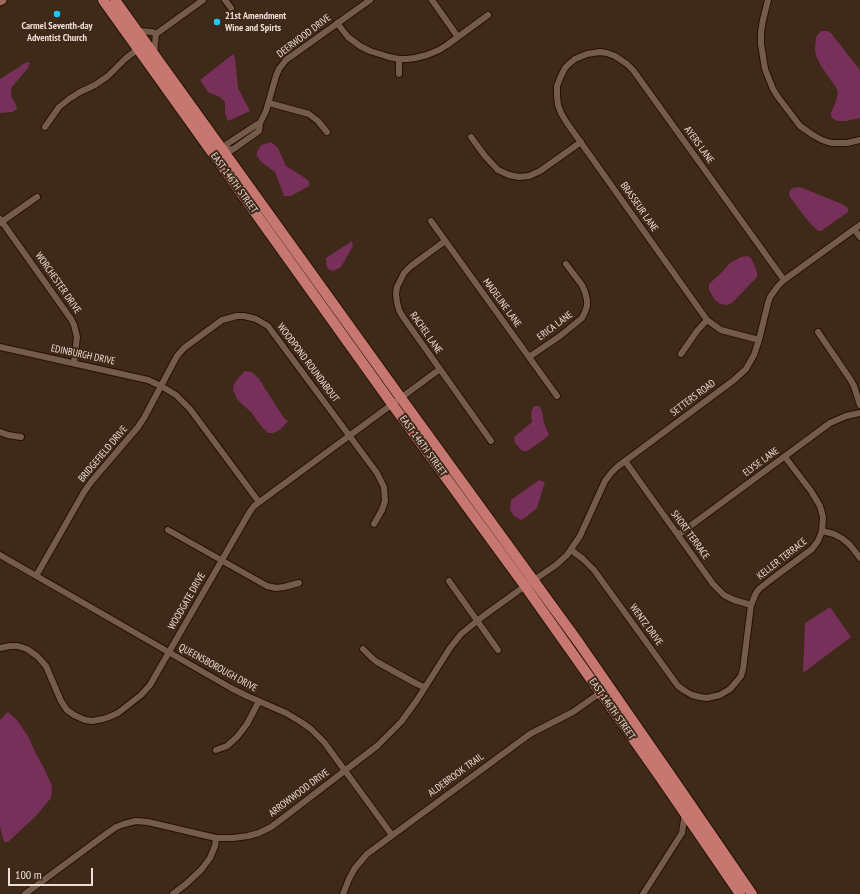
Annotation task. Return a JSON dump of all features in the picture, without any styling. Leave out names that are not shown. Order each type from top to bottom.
[{"type":"main road","name":"EAST 146TH STREET","points":[[103,0],[138,49],[222,152]]},
{"type":"main road","name":"EAST 146TH STREET","points":[[115,0],[397,401],[529,584],[600,693],[740,894]]},
{"type":"main road","name":"EAST 146TH STREET","points":[[529,584],[579,643],[752,894]]},
{"type":"street","points":[[154,54],[156,34],[203,0]]},
{"type":"street","points":[[225,0],[231,8]]},
{"type":"street","name":"DEERWOOD DRIVE","points":[[222,152],[227,144],[256,124],[260,123],[269,103],[276,76],[283,64],[292,55],[370,0]]},
{"type":"street","points":[[432,0],[458,37]]},
{"type":"street","points":[[768,0],[761,32],[761,44],[765,69],[778,97],[800,126],[822,140],[831,143],[847,143],[860,140]]},
{"type":"street","points":[[337,23],[348,37],[360,46],[370,51],[398,59],[415,58],[439,50],[488,15]]},
{"type":"street","points":[[138,31],[152,32],[156,34]]},
{"type":"street","points":[[45,127],[59,107],[80,92],[108,76],[125,59],[138,49]]},
{"type":"street","name":"AYERS LANE","points":[[581,56],[594,52],[607,53],[615,56],[633,70],[784,280]]},
{"type":"street","name":"BRASSEUR LANE","points":[[581,56],[565,68],[557,86],[558,105],[561,114],[707,320],[721,330],[759,340]]},
{"type":"street","points":[[398,59],[399,74]]},
{"type":"street","points":[[269,103],[309,114],[328,132]]},
{"type":"street","points":[[471,137],[498,170],[509,175],[519,177],[529,176],[540,171],[581,142]]},
{"type":"street","points":[[1,222],[37,197]]},
{"type":"street","name":"MADELINE LANE","points":[[431,221],[557,396]]},
{"type":"street","name":"WORCHESTER DRIVE","points":[[1,222],[71,319],[77,337],[74,363]]},
{"type":"street","name":"SETTERS ROAD","points":[[529,584],[562,560],[571,550],[580,536],[605,481],[611,473],[746,369],[754,355],[759,340],[770,297],[778,286],[784,280],[860,225]]},
{"type":"street","points":[[854,229],[860,237]]},
{"type":"street","name":"RACHEL LANE","points":[[445,241],[407,269],[397,287],[397,302],[403,317],[492,441]]},
{"type":"street","name":"ERICA LANE","points":[[530,357],[560,336],[582,318],[586,312],[587,300],[585,292],[582,285],[566,264]]},
{"type":"street","name":"WOODPOND ROUNDABOUT","points":[[161,386],[177,356],[184,348],[222,320],[237,316],[250,317],[264,323],[272,331],[377,473],[385,492],[384,505],[374,524]]},
{"type":"street","points":[[681,354],[707,320]]},
{"type":"street","points":[[818,332],[850,379],[854,386],[860,405]]},
{"type":"street","name":"EDINBURGH DRIVE","points":[[0,347],[148,380],[161,386]]},
{"type":"street","name":"WOODGATE DRIVE","points":[[0,648],[18,646],[35,653],[46,666],[58,695],[65,707],[77,717],[92,721],[102,720],[114,716],[141,695],[150,685],[254,506],[440,370]]},
{"type":"street","points":[[161,386],[176,395],[190,409],[259,502]]},
{"type":"street","name":"BRIDGEFIELD DRIVE","points":[[36,576],[84,492],[138,427],[161,386]]},
{"type":"street","name":"ELYSE LANE","points":[[678,535],[834,421],[846,416],[860,413]]},
{"type":"street","points":[[0,432],[21,437]]},
{"type":"street","points":[[785,456],[811,491],[820,506],[823,517],[822,531],[834,534],[843,539],[850,545],[860,558]]},
{"type":"street","name":"SHORT TERRACE","points":[[625,461],[719,591],[734,600],[751,605]]},
{"type":"street","points":[[168,530],[267,586],[276,588],[299,583]]},
{"type":"street","name":"KELLER TERRACE","points":[[713,697],[730,689],[741,676],[744,668],[751,605],[753,599],[760,589],[769,581],[812,549],[818,541],[822,531]]},
{"type":"street","name":"WENTZ DRIVE","points":[[571,550],[594,570],[678,686],[700,698],[713,697]]},
{"type":"street","name":"QUEENSBOROUGH DRIVE","points":[[0,555],[231,688],[286,713],[306,726],[320,738],[392,835]]},
{"type":"street","points":[[449,581],[498,650]]},
{"type":"street","name":"ARROWWOOD DRIVE","points":[[25,894],[116,827],[124,824],[136,821],[148,822],[216,838],[248,836],[259,833],[271,827],[378,746],[401,722],[450,648],[461,634],[477,620],[529,584]]},
{"type":"street","points":[[363,649],[377,662],[424,687]]},
{"type":"street","name":"ALDEBROOK TRAIL","points":[[343,894],[349,878],[355,868],[367,854],[530,734],[541,727],[573,712],[600,693]]},
{"type":"street","points":[[216,750],[227,746],[237,738],[247,724],[259,701]]},
{"type":"street","points":[[643,894],[682,832],[685,813]]},
{"type":"street","points":[[682,832],[694,828]]},
{"type":"street","points":[[173,894],[201,870],[210,858],[215,846],[216,838]]},
{"type":"shaded area","points":[[821,31],[828,31],[831,33],[860,70],[860,118],[838,121],[832,118],[831,112],[836,102],[838,93],[816,56],[816,37]]},
{"type":"shaded area","points":[[233,54],[235,58],[238,88],[250,111],[228,121],[225,113],[225,102],[220,97],[208,92],[200,80]]},
{"type":"shaded area","points":[[27,62],[30,63],[28,68],[11,88],[12,98],[17,107],[16,110],[12,112],[0,113],[0,79]]},
{"type":"shaded area","points":[[271,142],[278,148],[286,166],[309,181],[309,186],[291,196],[284,196],[275,172],[261,162],[256,154],[261,145]]},
{"type":"shaded area","points":[[800,187],[842,204],[848,208],[848,212],[821,231],[818,231],[808,221],[790,197],[790,190]]},
{"type":"shaded area","points":[[352,241],[353,246],[341,267],[333,271],[328,269],[326,258]]},
{"type":"shaded area","points":[[747,256],[752,260],[757,272],[757,277],[732,303],[727,305],[720,304],[714,299],[709,290],[709,284],[730,263],[741,257]]},
{"type":"shaded area","points":[[245,371],[252,372],[259,379],[284,418],[288,421],[280,430],[273,433],[268,433],[251,412],[237,399],[233,390],[234,384]]},
{"type":"shaded area","points":[[539,406],[542,411],[544,423],[549,435],[527,451],[522,451],[515,443],[514,437],[532,422],[531,413],[533,407]]},
{"type":"shaded area","points":[[539,480],[545,482],[537,508],[521,520],[514,516],[510,510],[511,500]]},
{"type":"shaded area","points":[[830,607],[851,637],[803,673],[805,623]]},
{"type":"shaded area","points":[[8,712],[17,720],[29,738],[52,786],[51,798],[36,816],[8,842],[4,842],[0,827],[0,720]]},
{"type":"place","name":"Carmel Seventh-day Adventist Church","points":[[57,14]]},
{"type":"place","name":"21st Amendment Wine and Spirts","points":[[217,22]]}]
